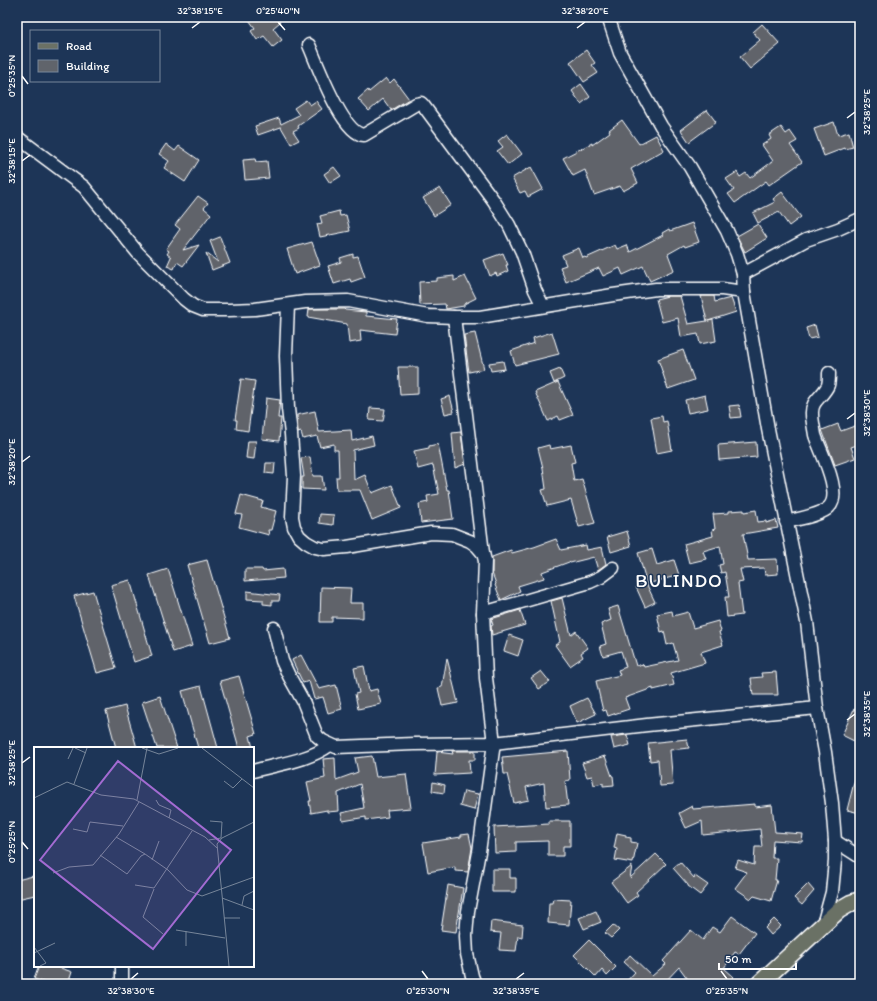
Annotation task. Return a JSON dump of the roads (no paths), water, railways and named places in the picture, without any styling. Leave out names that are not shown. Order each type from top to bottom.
[{"type":"main road","points":[[759,984],[839,910],[851,902],[860,900]]},
{"type":"street","points":[[608,17],[620,53],[661,126],[690,167],[726,231],[738,254],[743,274],[744,292],[764,408],[807,622],[817,708],[832,803],[835,861],[832,892],[823,925]]},
{"type":"street","points":[[309,45],[331,98],[340,113],[355,132],[360,135],[364,135],[416,104],[421,103],[424,105],[494,201],[509,225],[522,252],[542,306]]},
{"type":"street","points":[[17,136],[84,187],[138,253],[193,306],[203,310],[215,311],[255,309],[305,302],[348,301],[428,316],[480,317],[656,289],[722,289],[744,292]]},
{"type":"street","points":[[743,274],[806,240],[838,229],[860,219]]},
{"type":"street","points":[[288,305],[286,356],[288,409],[294,476],[292,517],[294,527],[299,536],[315,547],[324,549],[347,547],[430,533],[452,534],[470,541],[483,553]]},
{"type":"street","points":[[454,317],[484,561],[482,613],[486,678],[494,743],[479,852],[468,911],[466,936],[467,954],[475,984]]},
{"type":"street","points":[[786,522],[820,513],[829,508],[833,502],[832,482],[816,435],[812,414],[814,402],[826,389],[829,373]]},
{"type":"street","points":[[482,613],[590,582],[601,577],[613,568]]},
{"type":"street","points":[[274,628],[282,661],[303,701],[312,726],[318,736],[336,748],[414,744],[494,743],[647,725],[817,708]]},
{"type":"street","points":[[254,771],[308,757],[321,752],[330,745]]},
{"type":"street","points":[[835,841],[860,857]]},
{"type":"street","points":[[122,967],[122,984]]},
{"type":"district","name":"BULINDO","points":[[679,580]]}]
